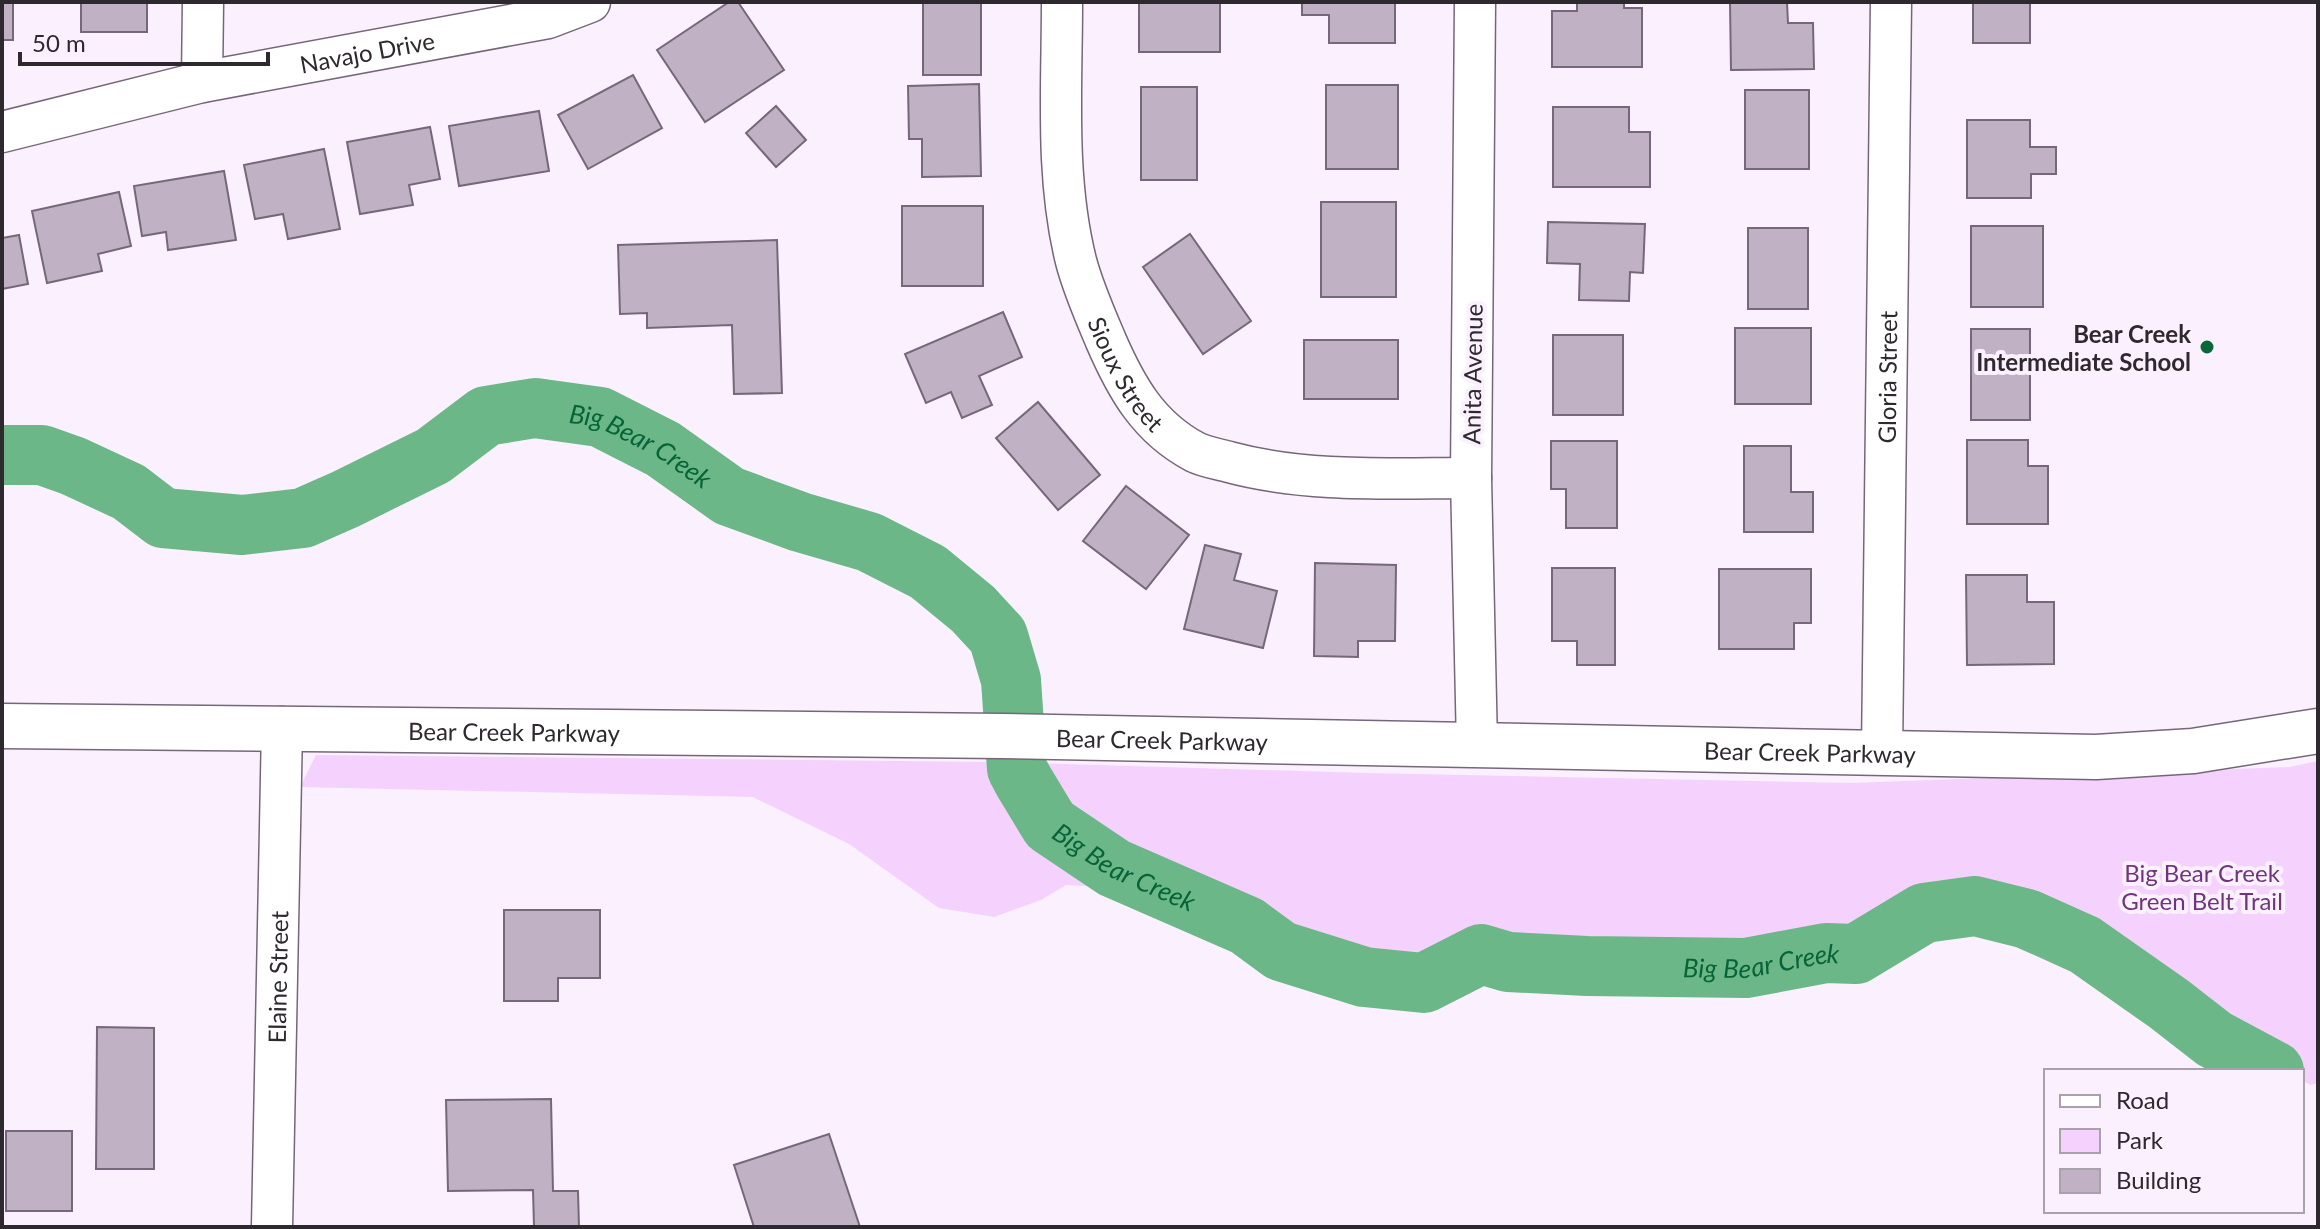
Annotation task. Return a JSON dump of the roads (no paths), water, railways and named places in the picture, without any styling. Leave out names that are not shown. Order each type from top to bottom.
[{"type":"main road","name":"Bear Creek Parkway","points":[[2,726],[872,734],[2096,757],[2193,751],[2318,731]]},
{"type":"street","points":[[202,82],[203,2]]},
{"type":"street","name":"Navajo Drive","points":[[2,132],[202,82],[548,18],[590,2]]},
{"type":"street","name":"Sioux Street","points":[[1062,2],[1061,168],[1067,222],[1077,265],[1092,307],[1119,374],[1138,404],[1163,429],[1196,452],[1242,465],[1306,475],[1471,478]]},
{"type":"street","name":"Anita Avenue","points":[[1475,2],[1471,478],[1477,746]]},
{"type":"street","name":"Gloria Street","points":[[1882,753],[1891,2]]},
{"type":"street","name":"Elaine Street","points":[[272,1227],[282,727]]},
{"type":"waterway","name":"Big Bear Creek","points":[[2,455],[42,455],[73,466],[129,492],[163,518],[242,525],[303,518],[346,499],[433,456],[486,416],[535,408],[600,417],[663,449],[729,496],[800,522],[869,542],[928,572],[973,609],[998,636],[1011,680],[1017,769],[1050,825],[1114,868],[1247,926],[1281,951],[1364,977],[1424,983],[1481,954],[1508,962],[1746,968],[1826,953],[1856,954],[1924,913],[1975,906],[2027,919],[2085,945],[2214,1039],[2270,1069]]},
{"type":"place","name":"Bear Creek Intermediate School","points":[[2207,347]]},
{"type":"park label","name":"Big Bear Creek Green Belt Trail","points":[[2202,886]]}]
